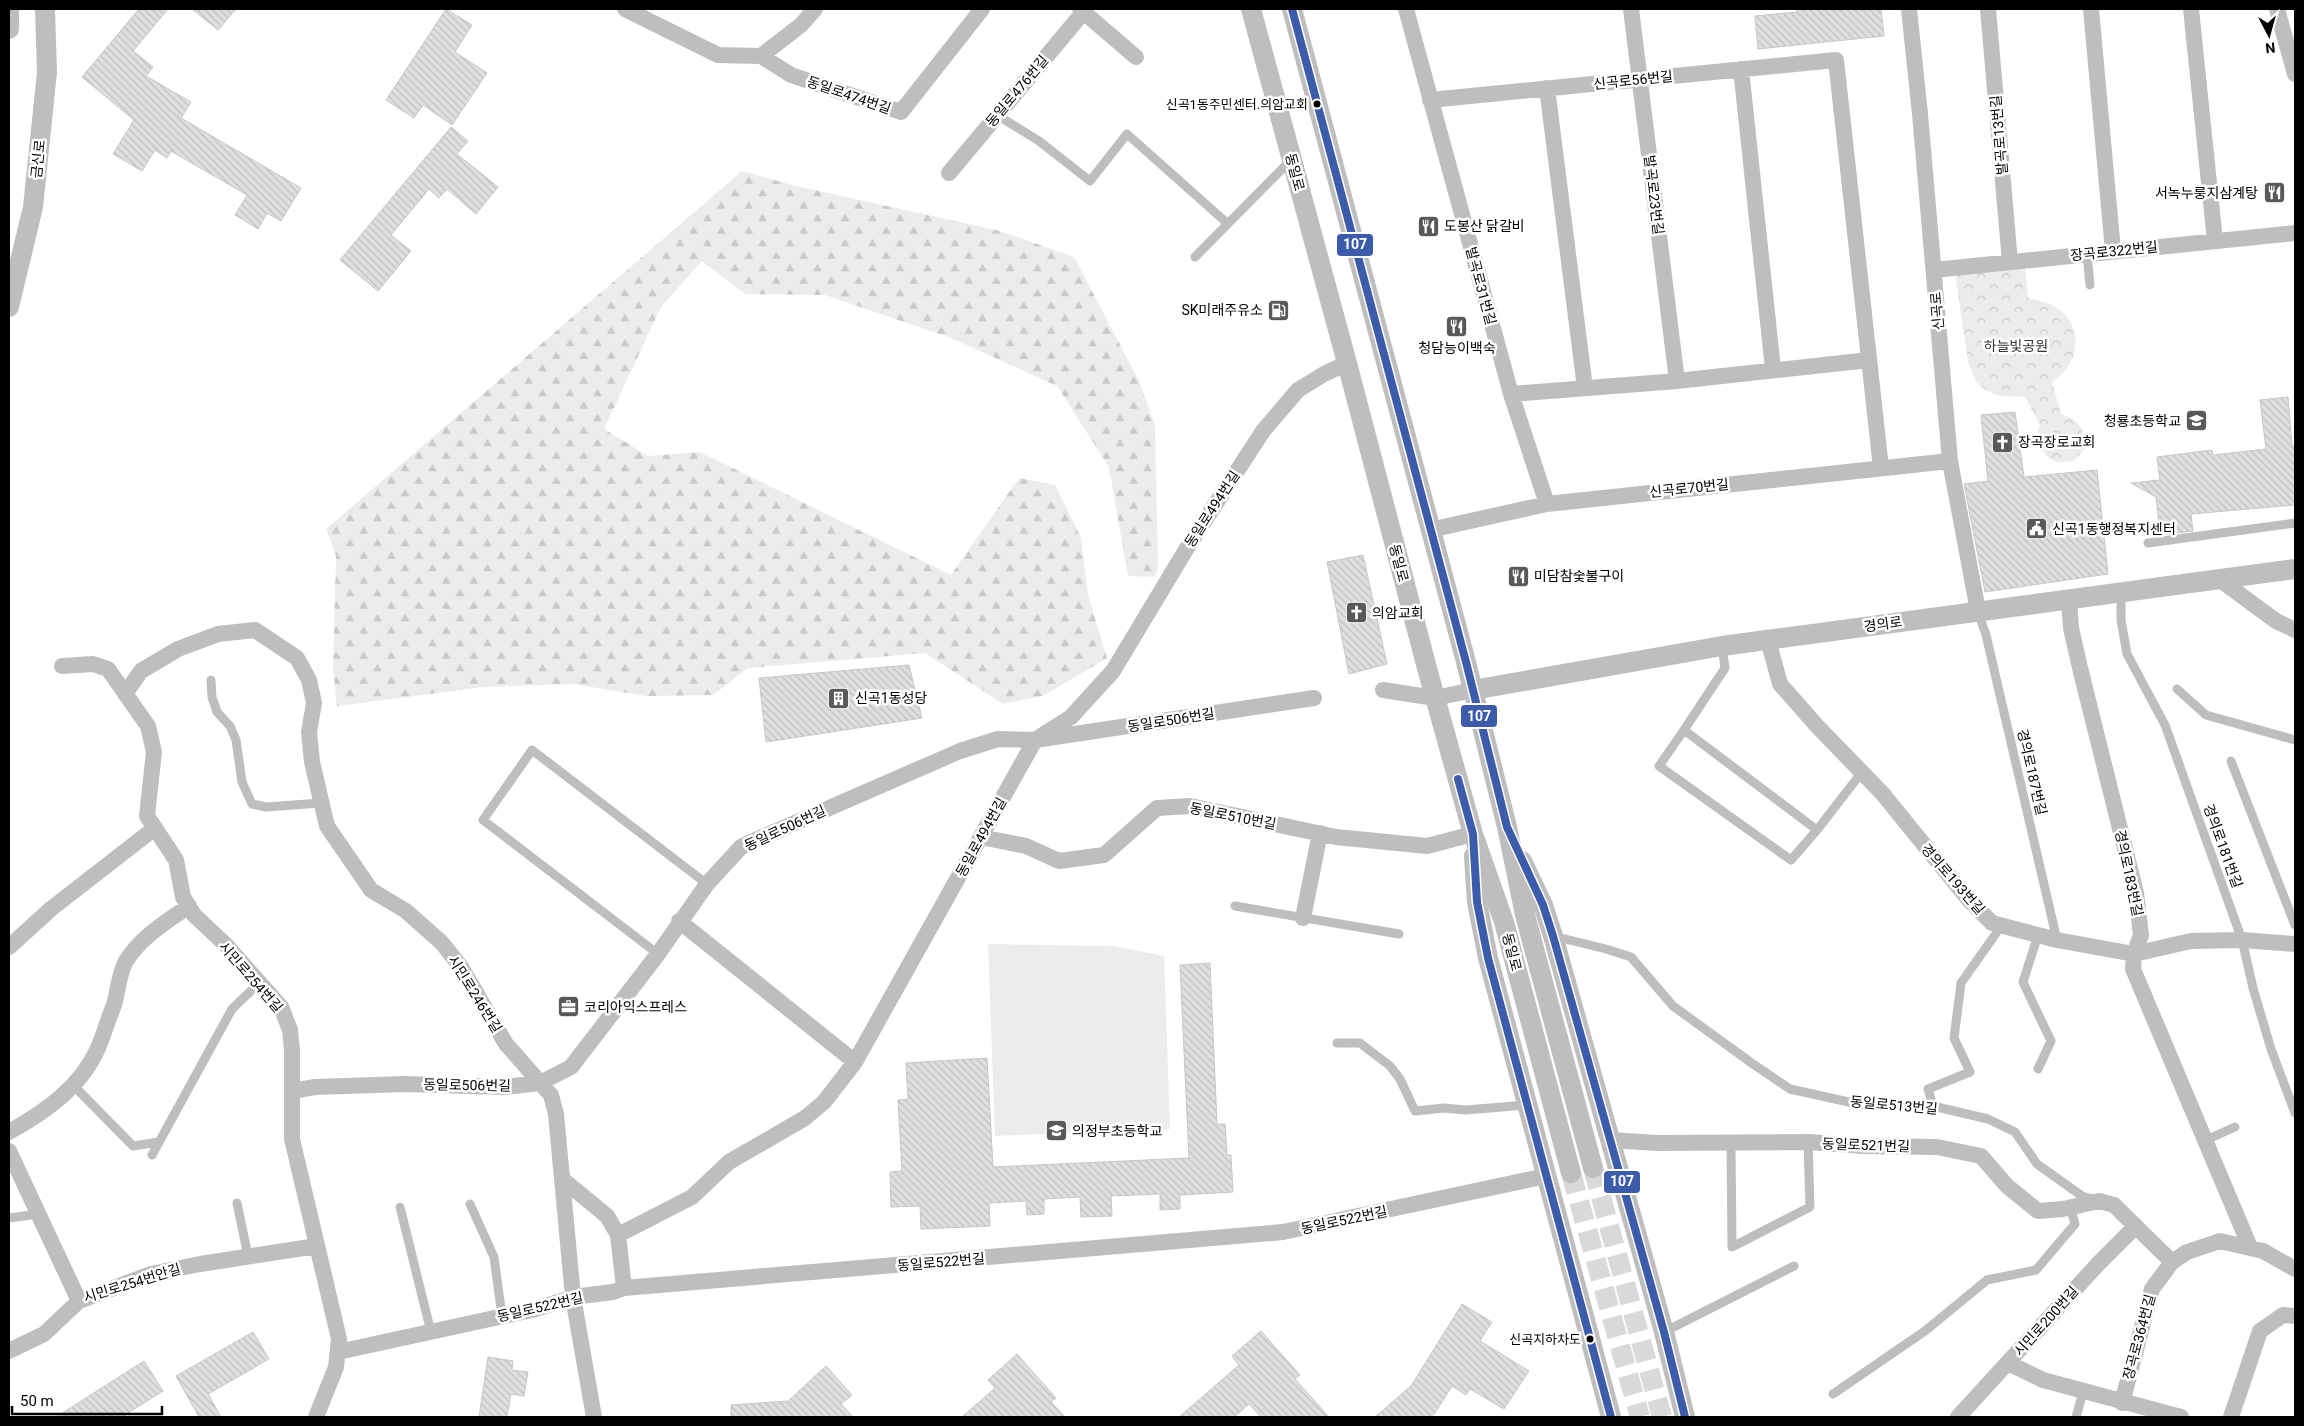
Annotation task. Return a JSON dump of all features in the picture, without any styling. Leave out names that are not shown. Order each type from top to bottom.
[{"type":"street","points":[[9,9],[9,29]]},
{"type":"street","name":"금신로","points":[[9,308],[33,207],[47,72],[46,9]]},
{"type":"street","points":[[625,9],[718,55],[761,56],[801,25],[815,9]]},
{"type":"street","name":"동일로474번길","points":[[761,56],[791,75],[901,112],[982,9]]},
{"type":"street","name":"동일로","points":[[1251,9],[1435,698],[1473,834],[1504,922],[1571,1173]]},
{"type":"street","name":"동일로","points":[[1292,9],[1473,690],[1507,827],[1525,915],[1593,1168]]},
{"type":"street","name":"발곡로31번길","points":[[1406,9],[1511,394],[1547,504]]},
{"type":"street","name":"발곡로23번길","points":[[1631,9],[1678,381]]},
{"type":"street","name":"신곡로","points":[[1909,9],[1950,461],[1978,612]]},
{"type":"street","name":"발곡로13번길","points":[[1988,9],[2010,262]]},
{"type":"street","points":[[2091,9],[2113,251]]},
{"type":"street","points":[[2191,9],[2216,241]]},
{"type":"street","points":[[2277,9],[2295,74]]},
{"type":"street","points":[[1083,10],[1136,57]]},
{"type":"street","name":"동일로476번길","points":[[949,173],[1083,10]]},
{"type":"street","name":"신곡로56번길","points":[[1430,100],[1836,60],[1869,360]]},
{"type":"street","points":[[1741,69],[1773,369]]},
{"type":"street","points":[[1547,88],[1585,388]]},
{"type":"street","name":"장곡로322번길","points":[[1934,270],[2295,233]]},
{"type":"street","points":[[1511,394],[1678,381],[1773,369],[1869,360],[1881,468]]},
{"type":"street","name":"동일로494번길","points":[[618,1235],[692,1197],[729,1162],[805,1118],[824,1102],[854,1062],[1035,740],[1071,716],[1113,670],[1186,548],[1263,431],[1298,390],[1347,363]]},
{"type":"street","name":"신곡로70번길","points":[[1430,530],[1547,504],[1950,461]]},
{"type":"street","name":"경의로","points":[[1473,690],[1722,646],[2295,569]]},
{"type":"street","points":[[2219,580],[2276,621],[2295,630]]},
{"type":"street","name":"경의로183번길","points":[[2069,600],[2071,628],[2080,668],[2136,893],[2141,935],[2134,954],[2132,969],[2250,1247]]},
{"type":"street","name":"시민로246번길","points":[[125,694],[141,671],[178,649],[218,634],[255,630],[297,658],[308,680],[314,703],[309,732],[312,762],[327,826],[371,890],[406,911],[442,943],[461,967],[506,1044],[551,1095],[556,1114],[573,1297],[594,1417]]},
{"type":"street","name":"경의로193번길","points":[[1768,640],[1780,684],[1882,794],[1969,900],[1992,923],[2057,940],[2134,954],[2191,941],[2242,940],[2295,944]]},
{"type":"street","name":"시민로254번길","points":[[62,666],[93,664],[108,668],[148,726],[154,752],[147,816],[176,860],[183,897],[194,915],[226,946],[281,1007],[290,1030],[292,1139],[339,1339],[336,1367],[316,1417]]},
{"type":"street","points":[[1383,690],[1435,698],[1473,690]]},
{"type":"street","name":"동일로506번길","points":[[292,1091],[315,1087],[384,1084],[505,1087],[540,1083],[571,1067],[658,954],[679,921],[707,884],[741,847],[951,754],[998,739],[1035,740],[1314,698]]},
{"type":"street","name":"동일로510번길","points":[[981,837],[1026,846],[1059,861],[1104,854],[1157,808],[1190,806],[1320,834],[1427,846],[1473,834]]},
{"type":"street","points":[[1507,827],[1543,905],[1553,936],[1664,1332],[1683,1413]]},
{"type":"street","points":[[9,947],[52,908],[155,828]]},
{"type":"street","points":[[1303,918],[1320,834]]},
{"type":"street","points":[[1473,834],[1477,902],[1488,958],[1612,1417]]},
{"type":"street","points":[[9,1132],[48,1108],[81,1076],[98,1049],[126,962],[144,939],[188,906]]},
{"type":"street","points":[[679,921],[854,1062]]},
{"type":"street","name":"동일로521번길","points":[[1610,1140],[1731,1144],[1808,1142],[1864,1146],[1937,1147],[1981,1156],[2006,1186],[2038,1211],[2099,1201]]},
{"type":"street","name":"시민로254번안길","points":[[9,1152],[78,1301],[150,1274],[248,1256],[317,1246]]},
{"type":"street","name":"동일로522번길","points":[[338,1352],[552,1305],[573,1297],[613,1292],[624,1288],[1284,1232],[1546,1176]]},
{"type":"street","points":[[562,1179],[607,1216],[618,1235],[624,1288]]},
{"type":"street","name":"동일로513번길","points":[[2099,1201],[2114,1205],[2172,1262]]},
{"type":"street","name":"시민로200번길","points":[[1958,1417],[2098,1264],[2136,1226]]},
{"type":"street","name":"장곡로364번길","points":[[2122,1403],[2152,1289],[2172,1262],[2187,1252],[2220,1241],[2263,1251],[2295,1269]]},
{"type":"street","points":[[9,1351],[44,1334],[78,1301]]},
{"type":"street","points":[[2230,1417],[2260,1331],[2282,1315],[2295,1316]]},
{"type":"street","points":[[2008,1363],[2043,1380],[2122,1403],[2181,1417]]},
{"type":"lane","points":[[998,115],[1038,141],[1090,181],[1126,134],[1227,223]]},
{"type":"lane","points":[[1194,257],[1292,159]]},
{"type":"lane","points":[[2087,254],[2090,284]]},
{"type":"lane","points":[[2148,543],[2295,523]]},
{"type":"lane","name":"경의로181번길","points":[[2121,592],[2121,620],[2127,654],[2165,725],[2242,940],[2253,988],[2271,1049],[2295,1113]]},
{"type":"lane","name":"경의로187번길","points":[[1978,612],[1986,635],[2057,940]]},
{"type":"lane","points":[[1722,646],[1725,668],[1659,766],[1791,860],[1862,772]]},
{"type":"lane","points":[[211,680],[212,697],[217,712],[230,726],[236,740],[242,782],[252,804],[266,807],[321,803]]},
{"type":"lane","points":[[2177,689],[2206,714],[2259,732],[2295,740]]},
{"type":"lane","points":[[1684,730],[1816,830]]},
{"type":"lane","points":[[658,954],[483,820],[532,750],[707,884]]},
{"type":"lane","points":[[2231,761],[2295,925]]},
{"type":"lane","points":[[1235,906],[1399,934]]},
{"type":"lane","points":[[1933,1106],[1928,1089],[1970,1072],[1954,1038],[1961,983],[2002,925]]},
{"type":"lane","points":[[2038,935],[2023,982],[2051,1041],[2038,1069]]},
{"type":"lane","name":"동일로513번길","points":[[1553,936],[1606,948],[1631,957],[1673,1006],[1790,1089],[1862,1105],[1933,1106],[1988,1119],[2015,1132],[2037,1164],[2082,1196],[2099,1201]]},
{"type":"lane","points":[[152,1155],[232,1009],[259,983]]},
{"type":"lane","points":[[1336,1043],[1360,1043],[1390,1066],[1400,1079],[1415,1111],[1444,1108],[1466,1110],[1527,1105]]},
{"type":"lane","points":[[72,1085],[133,1146],[159,1142]]},
{"type":"lane","points":[[2206,1140],[2235,1127]]},
{"type":"lane","points":[[1731,1144],[1732,1248],[1810,1207],[1808,1142]]},
{"type":"lane","points":[[237,1203],[248,1256]]},
{"type":"lane","points":[[470,1204],[494,1256],[502,1316]]},
{"type":"lane","points":[[400,1207],[431,1332]]},
{"type":"lane","points":[[1833,1394],[1925,1331],[1987,1280],[2036,1270],[2075,1224],[2070,1207]]},
{"type":"lane","points":[[9,1218],[38,1214]]},
{"type":"lane","points":[[1664,1332],[1794,1266]]},
{"type":"lane","points":[[2076,1417],[2083,1392]]},
{"type":"green space","points":[[742,171],[796,186],[1000,231],[1074,257],[1139,381],[1155,425],[1158,568],[1155,577],[1128,576],[1109,467],[1057,386],[951,338],[825,295],[745,294],[702,261],[661,307],[604,429],[648,456],[700,452],[951,575],[1019,478],[1055,485],[1081,538],[1088,595],[1107,658],[1043,696],[1003,704],[925,653],[748,668],[713,695],[646,696],[573,684],[484,687],[337,706],[333,669],[336,556],[326,529]]},
{"type":"green space","name":"하늘빛공원","points":[[2025,266],[2028,298],[2054,306],[2064,313],[2075,333],[2074,355],[2062,375],[2052,382],[2061,414],[2073,419],[2080,427],[2084,436],[2085,449],[2073,461],[2057,462],[2047,456],[2039,441],[2040,425],[2025,397],[2001,396],[1987,391],[1976,382],[1968,362],[1955,273]]},
{"type":"green space","points":[[988,944],[1113,946],[1164,956],[1170,1129],[995,1136]]},
{"type":"building","points":[[139,9],[168,9],[133,51],[153,67],[146,76],[191,102],[181,118],[301,188],[281,221],[267,213],[258,229],[235,215],[247,195],[171,151],[167,158],[155,150],[142,171],[113,154],[134,120],[82,77]]},
{"type":"building","points":[[192,9],[236,9],[218,30]]},
{"type":"building","points":[[446,9],[472,25],[455,52],[487,73],[452,125],[423,105],[414,118],[386,100]]},
{"type":"building","points":[[1797,9],[1881,9],[1884,36],[1758,49],[1755,16],[1797,12]]},
{"type":"building","points":[[451,127],[468,141],[457,154],[498,187],[476,214],[447,189],[439,198],[429,189],[391,235],[411,251],[378,291],[340,260]]},
{"type":"building","points":[[2288,397],[2292,446],[2295,446],[2295,505],[2191,514],[2193,531],[2160,535],[2156,497],[2131,483],[2160,480],[2157,457],[2212,450],[2213,455],[2266,449],[2260,400]]},
{"type":"building","name":"신곡1동행정복지센터","points":[[2015,412],[2024,477],[2097,470],[2108,574],[1985,592],[1964,484],[1988,481],[1981,415]]},
{"type":"building","name":"의암교회","points":[[1363,555],[1387,664],[1349,674],[1327,562]]},
{"type":"building","name":"신곡1동성당","points":[[909,665],[922,718],[766,742],[759,678]]},
{"type":"building","points":[[1210,963],[1217,1124],[1225,1124],[1227,1155],[1231,1155],[1233,1192],[1180,1195],[1180,1209],[1160,1210],[1160,1194],[1111,1196],[1112,1216],[1081,1217],[1080,1197],[1044,1199],[1044,1214],[1027,1215],[1026,1201],[989,1203],[990,1226],[921,1229],[920,1206],[891,1207],[890,1172],[902,1171],[898,1100],[908,1099],[906,1063],[987,1058],[993,1167],[1189,1158],[1180,965]]},
{"type":"building","points":[[1462,1304],[1492,1322],[1480,1341],[1529,1371],[1504,1409],[1470,1389],[1466,1395],[1452,1386],[1435,1413],[1430,1417],[1375,1417],[1411,1386]]},
{"type":"building","points":[[1261,1331],[1300,1375],[1295,1379],[1329,1417],[1261,1417],[1249,1404],[1234,1417],[1179,1417],[1239,1365],[1232,1356]]},
{"type":"building","points":[[253,1332],[269,1359],[208,1394],[221,1417],[199,1417],[176,1376]]},
{"type":"building","points":[[1017,1354],[1056,1398],[1051,1402],[1065,1417],[962,1417],[995,1388],[988,1380]]},
{"type":"building","points":[[488,1357],[513,1361],[512,1370],[528,1372],[524,1396],[511,1394],[507,1417],[479,1417]]},
{"type":"building","points":[[144,1361],[163,1391],[122,1417],[56,1417]]},
{"type":"building","points":[[826,1366],[852,1395],[841,1404],[853,1417],[731,1417],[731,1405],[788,1401]]},
{"type":"tunnel","points":[[1593,1168],[1662,1417]]},
{"type":"tunnel","points":[[1571,1173],[1640,1417]]},
{"type":"transit line","name":"107","points":[[1292,9],[1466,662],[1507,827],[1543,905],[1553,936],[1664,1332],[1685,1417]]},
{"type":"transit line","name":"107","points":[[1458,779],[1473,834],[1477,902],[1488,958],[1611,1417]]},
{"type":"place","name":"신곡1동주민센터.의암교회","points":[[1317,104]]},
{"type":"place","name":"서녹누룽지삼계탕","points":[[2274,193]]},
{"type":"place","name":"도봉산 닭갈비","points":[[1428,226]]},
{"type":"place","name":"SK미래주유소","points":[[1279,310]]},
{"type":"place","name":"청담능이백숙","points":[[1457,326]]},
{"type":"place","name":"청룡초등학교","points":[[2197,421]]},
{"type":"place","name":"장곡장로교회","points":[[2002,442]]},
{"type":"place","name":"신곡1동행정복지센터","points":[[2036,529]]},
{"type":"place","name":"미담참숯불구이","points":[[1518,576]]},
{"type":"place","name":"의암교회","points":[[1356,613]]},
{"type":"place","name":"신곡1동성당","points":[[839,698]]},
{"type":"place","name":"코리아익스프레스","points":[[568,1007]]},
{"type":"place","name":"의정부초등학교","points":[[1056,1131]]},
{"type":"place","name":"신곡지하차도","points":[[1590,1339]]}]
